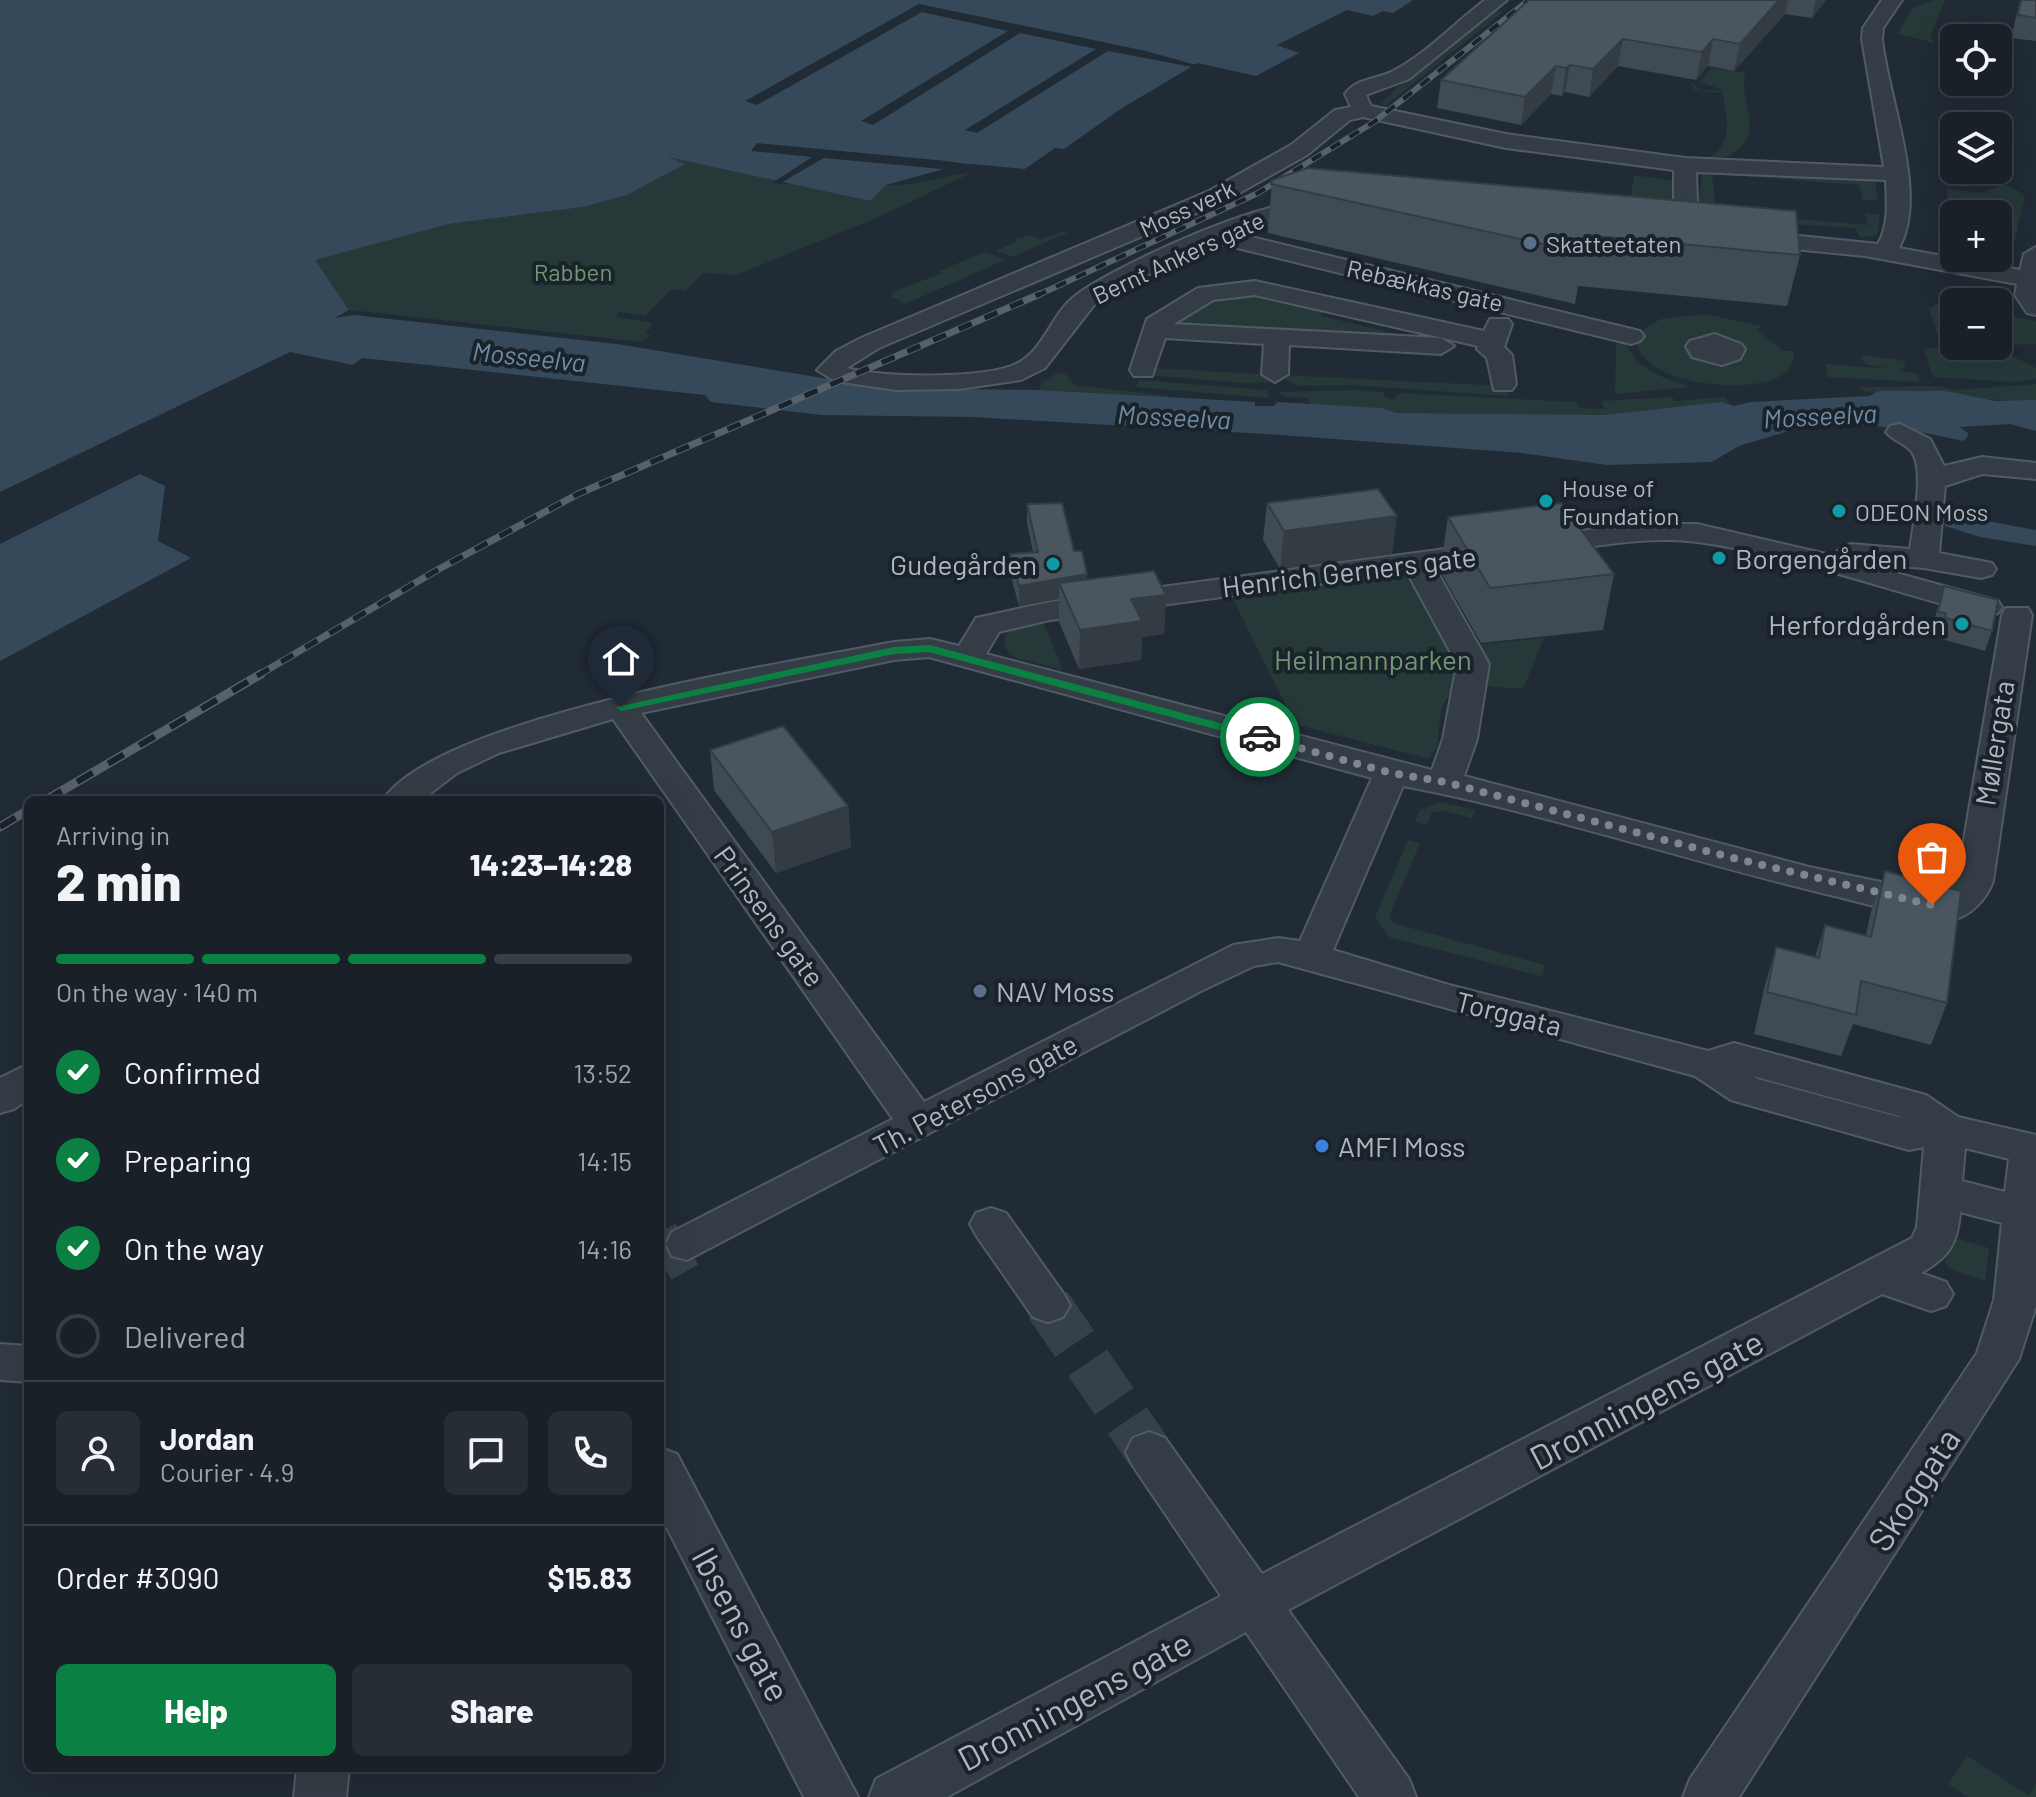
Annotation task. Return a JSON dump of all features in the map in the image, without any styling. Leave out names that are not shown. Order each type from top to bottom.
[{"type":"street","points":[[1497,0],[1402,75],[1364,87],[1355,94],[1363,111],[1506,141],[1685,165],[1894,174]]},
{"type":"street","points":[[1885,252],[1894,241],[1899,222],[1872,45],[1873,28],[1892,0]]},
{"type":"street","name":"Moss verk","points":[[995,378],[897,382],[841,376],[830,370],[845,356],[870,343],[1217,196],[1299,150],[1343,115],[1363,111]]},
{"type":"street","points":[[1685,165],[1673,232],[1885,252],[2031,279]]},
{"type":"street","name":"Bernt Ankers gate","points":[[995,378],[1027,369],[1085,299],[1153,264],[1287,209],[1343,209]]},
{"type":"street","name":"Rebækkas gate","points":[[1218,236],[1631,336]]},
{"type":"street","points":[[2036,254],[2027,295],[2036,308]]},
{"type":"street","points":[[1153,264],[1231,288],[1270,290],[1491,345],[1499,355],[1503,384]]},
{"type":"street","points":[[1143,370],[1154,330],[1166,316],[1207,293],[1231,288]]},
{"type":"street","points":[[1491,345],[1511,306]]},
{"type":"street","points":[[1154,330],[1277,338],[1491,345]]},
{"type":"street","points":[[1275,374],[1277,338]]},
{"type":"street","points":[[1900,432],[1921,445],[1928,455],[1930,483],[1924,559]]},
{"type":"street","points":[[1930,483],[1954,469],[1974,464],[2036,471]]},
{"type":"street","name":"Henrich Gerners gate","points":[[968,658],[987,625],[1050,611],[1612,535],[1697,533],[1821,561],[2027,618]]},
{"type":"street","points":[[1826,554],[1924,559],[1981,569]]},
{"type":"street","points":[[405,796],[445,766],[487,746],[621,707],[894,651],[930,648],[1391,773],[1445,782],[1460,739],[1473,664],[1417,563]]},
{"type":"street","name":"Møllergata","points":[[1445,782],[1748,862],[1949,908],[1971,892],[1975,881],[1994,745],[2027,618]]},
{"type":"street","name":"Prinsens gate","points":[[621,707],[908,1110]]},
{"type":"street","points":[[1312,956],[1391,773]]},
{"type":"street","name":"Th. Petersons gate","points":[[687,1244],[908,1110],[1246,954],[1278,950],[1312,956]]},
{"type":"street","name":"Torggata","points":[[1312,956],[1444,997],[1708,1065],[1745,1090],[1909,1135],[1946,1129],[2033,1149]]},
{"type":"street","points":[[0,1099],[24,1081]]},
{"type":"street","name":"Dronningens gate","points":[[895,1797],[1254,1603],[1929,1249],[1938,1227],[1946,1129]]},
{"type":"street","name":"Skoggata","points":[[1709,1797],[1997,1359],[2016,1300],[2033,1149]]},
{"type":"street","points":[[1941,1192],[2002,1207]]},
{"type":"street","points":[[991,1224],[1048,1305]]},
{"type":"street","points":[[1880,1276],[1931,1294]]},
{"type":"street","points":[[0,1362],[24,1364]]},
{"type":"street","points":[[1149,1452],[1390,1797]]},
{"type":"street","name":"Ibsens gate","points":[[664,1476],[828,1789]]},
{"type":"street","points":[[320,1797],[323,1772]]},
{"type":"green space","points":[[1934,0],[1945,0],[1930,36],[1935,43],[1898,34],[1912,8]]},
{"type":"green space","points":[[1497,10],[1504,11],[1385,106],[1381,104],[1413,72]]},
{"type":"green space","points":[[1711,68],[1745,73],[1750,129],[1741,147],[1729,155],[1732,156],[1709,158],[1722,145],[1727,129],[1722,93],[1694,90],[1691,81],[1699,90],[1726,91],[1699,82]]},
{"type":"green space","name":"Rabben","points":[[667,157],[771,178],[779,184],[798,184],[869,201],[886,185],[973,172],[879,217],[736,275],[704,273],[685,291],[672,289],[645,316],[619,312],[616,317],[653,323],[645,334],[651,335],[642,342],[349,310],[314,260],[449,224],[583,207],[627,195],[684,164]]},
{"type":"green space","points":[[1702,173],[1867,180],[1875,182],[1878,200],[1863,200],[1859,185],[1712,174],[1716,212],[1699,204]]},
{"type":"green space","points":[[1634,175],[1672,181],[1672,206],[1628,219]]},
{"type":"green space","points":[[2011,186],[2025,196],[2015,240],[2012,239],[2012,200],[1948,200],[1947,189],[1982,193]]},
{"type":"green space","points":[[1865,213],[1880,215],[1877,235],[1860,238],[1855,228],[1764,222],[1763,216],[1868,225]]},
{"type":"green space","points":[[1069,232],[1012,257],[996,251],[1017,241],[1014,239],[1031,235],[1040,239]]},
{"type":"green space","points":[[985,252],[1005,260],[905,304],[891,296],[894,291],[943,273],[939,271]]},
{"type":"green space","points":[[1240,292],[1324,307],[1321,316],[1423,340],[1186,325],[1174,321],[1222,296]]},
{"type":"green space","points":[[1940,304],[1940,334],[1937,334],[1929,309]]},
{"type":"green space","points":[[1704,314],[1762,326],[1757,330],[1783,351],[1793,351],[1790,368],[1773,379],[1748,385],[1718,385],[1688,380],[1661,370],[1643,356],[1637,338],[1645,328],[1661,319]]},
{"type":"green space","points":[[2012,317],[2036,321],[2036,344],[2012,345]]},
{"type":"green space","points":[[1625,342],[1637,360],[1653,372],[1692,387],[1615,394],[1616,344]]},
{"type":"green space","points":[[1924,348],[1940,349],[1940,360],[2012,360],[2012,356],[2036,368],[2036,379],[2013,382],[1933,377]]},
{"type":"green space","points":[[1865,355],[1904,361],[1906,366],[1900,370],[1917,374],[1919,382],[1827,377],[1826,364],[1893,369],[1868,365],[1861,359]]},
{"type":"green space","points":[[1154,368],[1272,375],[1281,382],[1247,383],[1158,376],[1152,375]]},
{"type":"green space","points":[[1057,373],[1065,374],[1075,385],[1182,398],[1039,390],[1041,383]]},
{"type":"green space","points":[[1278,375],[1506,386],[1508,396],[1351,385],[1297,386]]},
{"type":"green space","points":[[1139,380],[1267,390],[1268,398],[1136,387]]},
{"type":"green space","points":[[2036,384],[2036,400],[2021,401],[1918,391],[1878,393],[1858,387],[1939,386],[1953,390]]},
{"type":"green space","points":[[1278,392],[1384,392],[1385,397],[1394,400],[1399,393],[1575,402],[1580,408],[1604,409],[1602,401],[1672,397],[1675,401],[1725,397],[1730,403],[1592,416],[1396,413],[1382,408],[1318,406],[1309,404],[1308,398],[1287,397]]},
{"type":"green space","name":"Heilmannparken","points":[[1419,571],[1467,664],[1441,709],[1437,747],[1429,759],[1295,724],[1231,595]]},
{"type":"green space","points":[[1042,619],[1063,670],[1015,658],[1005,648],[1005,636],[1015,626]]},
{"type":"green space","points":[[1544,638],[1523,689],[1483,686],[1470,645]]},
{"type":"green space","points":[[1440,802],[1475,810],[1472,818],[1444,811],[1432,812],[1427,825],[1415,822],[1420,810]]},
{"type":"green space","points":[[1408,840],[1420,843],[1389,916],[1393,923],[1545,965],[1541,976],[1389,937],[1375,918]]},
{"type":"green space","points":[[1955,1238],[1989,1248],[1985,1281],[1950,1269],[1945,1262],[1949,1242]]},
{"type":"green space","points":[[1967,1756],[2030,1796],[2036,1782],[2036,1797],[1968,1797],[1948,1784]]},
{"type":"water","name":"Mosseelva","points":[[0,0],[1413,0],[1393,13],[1383,11],[1373,16],[1347,10],[1277,45],[1299,53],[1256,76],[1198,63],[1122,108],[1064,149],[1055,148],[1025,169],[971,164],[951,167],[886,185],[870,201],[668,157],[685,164],[627,195],[583,207],[449,224],[315,260],[349,310],[335,318],[354,315],[617,344],[883,388],[1039,390],[1255,402],[1255,406],[1274,406],[1277,402],[1382,408],[1396,413],[1604,415],[1722,402],[1734,406],[1750,402],[1869,396],[1879,391],[1946,391],[1996,401],[2036,400],[2036,431],[2010,424],[1960,427],[1969,434],[1964,441],[1901,428],[1818,422],[1739,446],[1712,462],[1607,465],[1523,453],[1266,434],[972,417],[821,415],[711,402],[705,395],[362,358],[353,365],[290,352],[0,492]]},
{"type":"water","points":[[140,474],[165,486],[158,541],[191,558],[0,661],[0,544]]},
{"type":"water","points":[[1944,513],[2036,530],[2036,546],[1980,537],[1945,526]]},
{"type":"pier","points":[[919,4],[1146,51],[1196,65],[1192,67],[1108,51],[977,133],[965,130],[1096,49],[1020,33],[873,125],[861,121],[1008,31],[922,12],[757,105],[745,101]]},
{"type":"pier","points":[[757,143],[979,166],[977,169],[942,169],[824,158],[779,184],[772,183],[812,157],[751,151]]},
{"type":"building","points":[[1529,0],[1779,0],[1740,44],[1713,39],[1702,52],[1623,39],[1593,69],[1556,66],[1525,97],[1441,80]]},
{"type":"building","points":[[2021,0],[2036,0],[2036,18],[2018,15]]},
{"type":"building","points":[[1308,168],[1796,211],[1800,255],[1585,235],[1584,253],[1271,184],[1272,180]]},
{"type":"building","points":[[1378,489],[1397,516],[1284,531],[1267,503]]},
{"type":"building","points":[[1062,503],[1074,551],[1082,551],[1087,574],[1019,586],[1010,554],[1038,552],[1027,504]]},
{"type":"building","points":[[1561,503],[1614,574],[1490,588],[1448,517]]},
{"type":"building","points":[[1154,571],[1166,595],[1131,599],[1142,621],[1080,630],[1059,583]]},
{"type":"building","points":[[1944,586],[1998,600],[1992,631],[1945,618],[1946,613],[1938,612]]},
{"type":"building","points":[[783,726],[848,806],[772,832],[710,750]]},
{"type":"building","points":[[1885,871],[1961,891],[1947,1003],[1861,981],[1856,1015],[1767,992],[1776,947],[1819,958],[1825,925],[1871,937]]},
{"type":"tunnel","points":[[664,1257],[687,1244]]},
{"type":"tunnel","points":[[1048,1305],[1149,1452]]},
{"type":"railway","points":[[1036,296],[1258,193],[1374,122],[1529,0]]},
{"type":"railway","points":[[257,676],[439,569],[578,494],[1040,294]]},
{"type":"railway","points":[[53,796],[261,674]]},
{"type":"railway","points":[[0,827],[24,812]]},
{"type":"way so far","points":[[1260,737],[1391,773],[1445,782],[1733,858],[1932,905]]},
{"type":"place","name":"Skatteetaten","points":[[1530,243]]},
{"type":"place","name":"House of Foundation","points":[[1546,501]]},
{"type":"place","name":"ODEON Moss","points":[[1839,511]]},
{"type":"place","name":"Borgengården","points":[[1719,558]]},
{"type":"place","name":"Gudegården","points":[[1053,564]]},
{"type":"place","name":"Herfordgården","points":[[1962,624]]},
{"type":"place","name":"NAV Moss","points":[[980,991]]},
{"type":"place","name":"AMFI Moss","points":[[1322,1146]]},
{"type":"route","points":[[621,707],[894,651],[930,648],[1260,737]]}]
